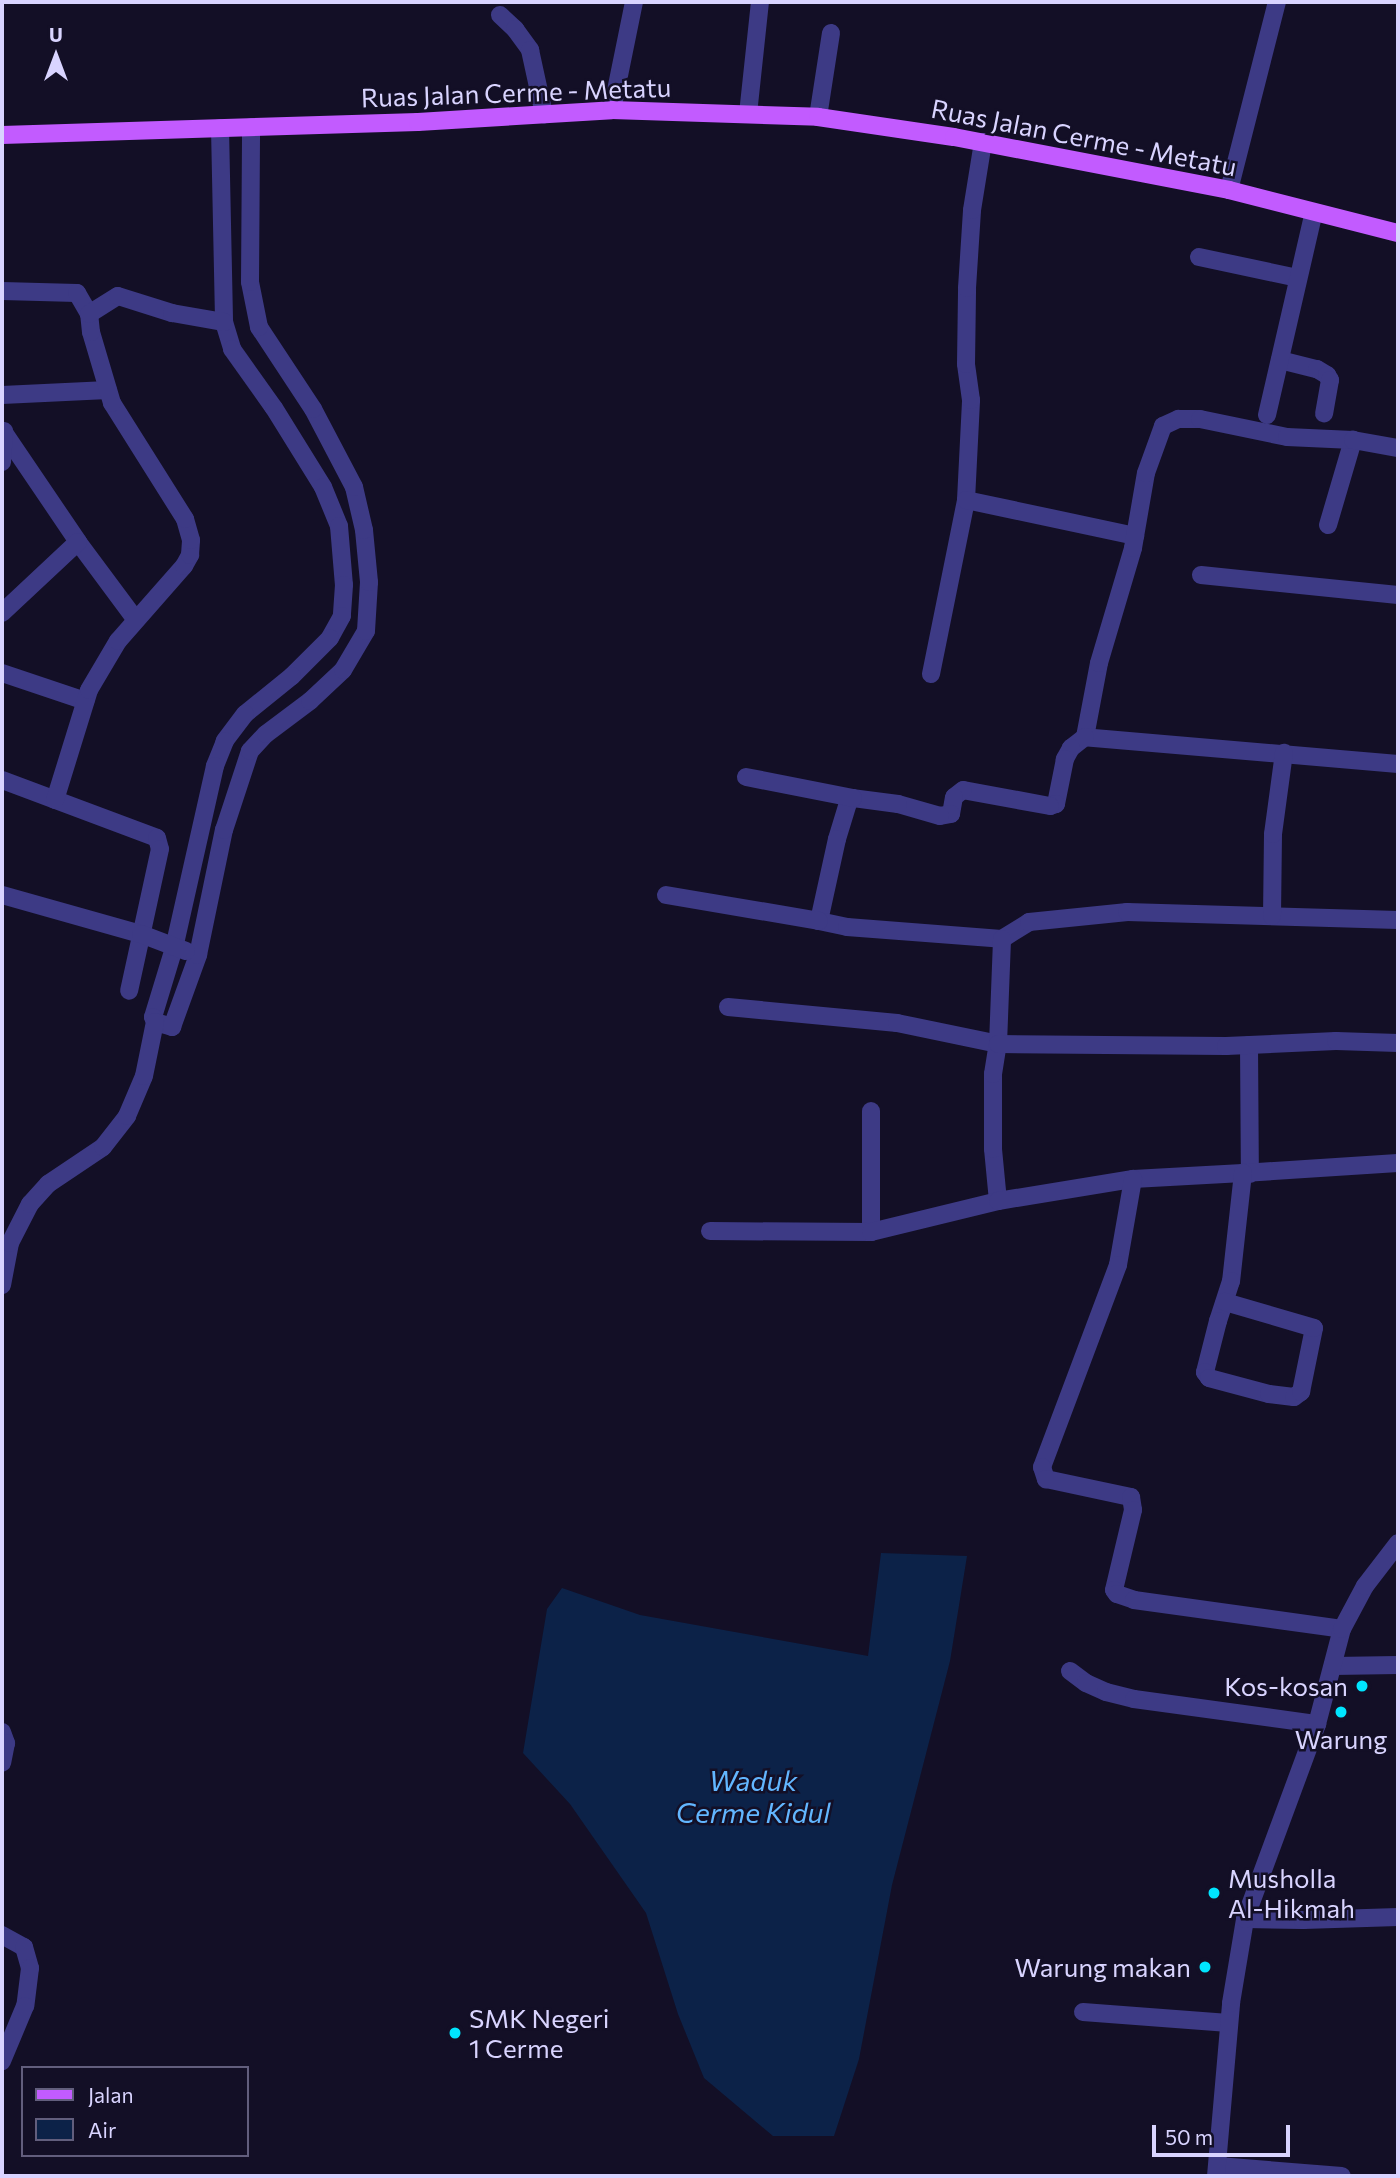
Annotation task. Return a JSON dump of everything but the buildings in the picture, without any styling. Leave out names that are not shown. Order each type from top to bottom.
[{"type":"main road","name":"Ruas Jalan Cerme - Metatu","points":[[2,135],[418,122],[612,110],[818,117],[983,142],[1229,190],[1398,233]]},
{"type":"street","points":[[612,110],[635,2]]},
{"type":"street","points":[[748,114],[760,2]]},
{"type":"street","points":[[1229,190],[1277,2]]},
{"type":"street","points":[[500,15],[515,29],[530,50],[544,114]]},
{"type":"street","points":[[818,117],[831,33]]},
{"type":"street","points":[[155,1022],[172,1027],[175,1023],[198,955],[224,830],[250,751],[266,734],[310,701],[343,670],[366,631],[369,582],[364,530],[354,487],[331,440],[259,327],[250,282],[251,127]]},
{"type":"street","points":[[2,1285],[10,1243],[30,1204],[48,1184],[103,1147],[127,1116],[144,1076],[155,1022],[153,1017],[174,948],[205,800],[226,741],[245,714],[292,676],[330,638],[342,616],[344,585],[338,526],[323,487],[232,349],[224,322],[220,128]]},
{"type":"street","points":[[931,674],[966,500],[971,400],[966,351],[968,277],[972,210],[983,142]]},
{"type":"street","points":[[1267,415],[1314,212]]},
{"type":"street","points":[[1199,257],[1298,278]]},
{"type":"street","points":[[2,291],[77,293],[89,314],[91,332],[112,403],[185,519],[191,540],[190,555],[184,566],[118,641],[85,701],[55,800]]},
{"type":"street","points":[[89,314],[118,296],[172,313],[224,322]]},
{"type":"street","points":[[1280,360],[1317,369],[1327,376],[1330,380],[1324,413]]},
{"type":"street","points":[[2,395],[108,390]]},
{"type":"street","points":[[280,418],[308,402]]},
{"type":"street","points":[[746,777],[898,804],[940,816],[951,814],[954,797],[963,790],[1050,806],[1056,804],[1065,759],[1071,748],[1085,737],[1099,663],[1135,536],[1154,445],[1163,426],[1178,418],[1287,436],[1353,440],[1398,448]]},
{"type":"street","points":[[4,429],[78,542],[136,620]]},
{"type":"street","points":[[2,461],[4,429]]},
{"type":"street","points":[[303,455],[331,440]]},
{"type":"street","points":[[1328,525],[1353,440]]},
{"type":"street","points":[[966,500],[1135,536]]},
{"type":"street","points":[[2,612],[78,542]]},
{"type":"street","points":[[1201,575],[1398,595]]},
{"type":"street","points":[[342,616],[366,631]]},
{"type":"street","points":[[2,673],[85,701]]},
{"type":"street","points":[[1085,737],[1398,764]]},
{"type":"street","points":[[1272,916],[1273,834],[1284,753]]},
{"type":"street","points":[[2,780],[157,838],[160,849],[129,991]]},
{"type":"street","points":[[819,921],[837,839],[848,803],[853,798]]},
{"type":"street","points":[[2,895],[141,934],[198,955]]},
{"type":"street","points":[[666,895],[847,927],[1002,939],[1029,922],[1055,917],[1127,912],[1398,920]]},
{"type":"street","points":[[998,1201],[993,1149],[993,1074],[998,1044],[1002,939]]},
{"type":"street","points":[[728,1007],[897,1023],[998,1044],[1249,1045],[1336,1041],[1398,1043]]},
{"type":"street","points":[[1225,1302],[1314,1328],[1301,1392],[1294,1397],[1284,1398],[1209,1378],[1205,1372],[1235,1258],[1247,1174],[1249,1045]]},
{"type":"street","points":[[871,1111],[871,1233]]},
{"type":"street","points":[[710,1231],[871,1233],[998,1201],[1133,1179],[1398,1163]]},
{"type":"street","points":[[1133,1179],[1118,1265],[1042,1467],[1046,1479],[1131,1497],[1133,1510],[1114,1590],[1117,1594],[1134,1600],[1342,1629]]},
{"type":"street","points":[[1342,2176],[1217,2171],[1229,2023],[1245,1919],[1317,1724],[1342,1629],[1365,1586],[1398,1543]]},
{"type":"street","points":[[1333,1666],[1398,1665]]},
{"type":"street","points":[[1070,1671],[1086,1683],[1134,1699],[1317,1724]]},
{"type":"street","points":[[2,1732],[6,1743],[2,1763]]},
{"type":"street","points":[[1245,1919],[1398,1917]]},
{"type":"street","points":[[2,1935],[24,1947],[30,1968],[25,2006],[2,2061]]},
{"type":"street","points":[[1083,2012],[1229,2023]]},
{"type":"water","name":"Waduk Cerme Kidul","points":[[881,1553],[967,1556],[950,1661],[892,1885],[859,2059],[834,2136],[773,2136],[704,2078],[678,2014],[646,1913],[570,1804],[523,1753],[547,1609],[562,1588],[640,1615],[868,1656]]},
{"type":"place","name":"Kos-kosan","points":[[1362,1686]]},
{"type":"place","name":"Warung","points":[[1341,1712]]},
{"type":"place","name":"Musholla Al-Hikmah","points":[[1214,1893]]},
{"type":"place","name":"Warung makan","points":[[1205,1967]]},
{"type":"place","name":"SMK Negeri 1 Cerme","points":[[455,2033]]}]
